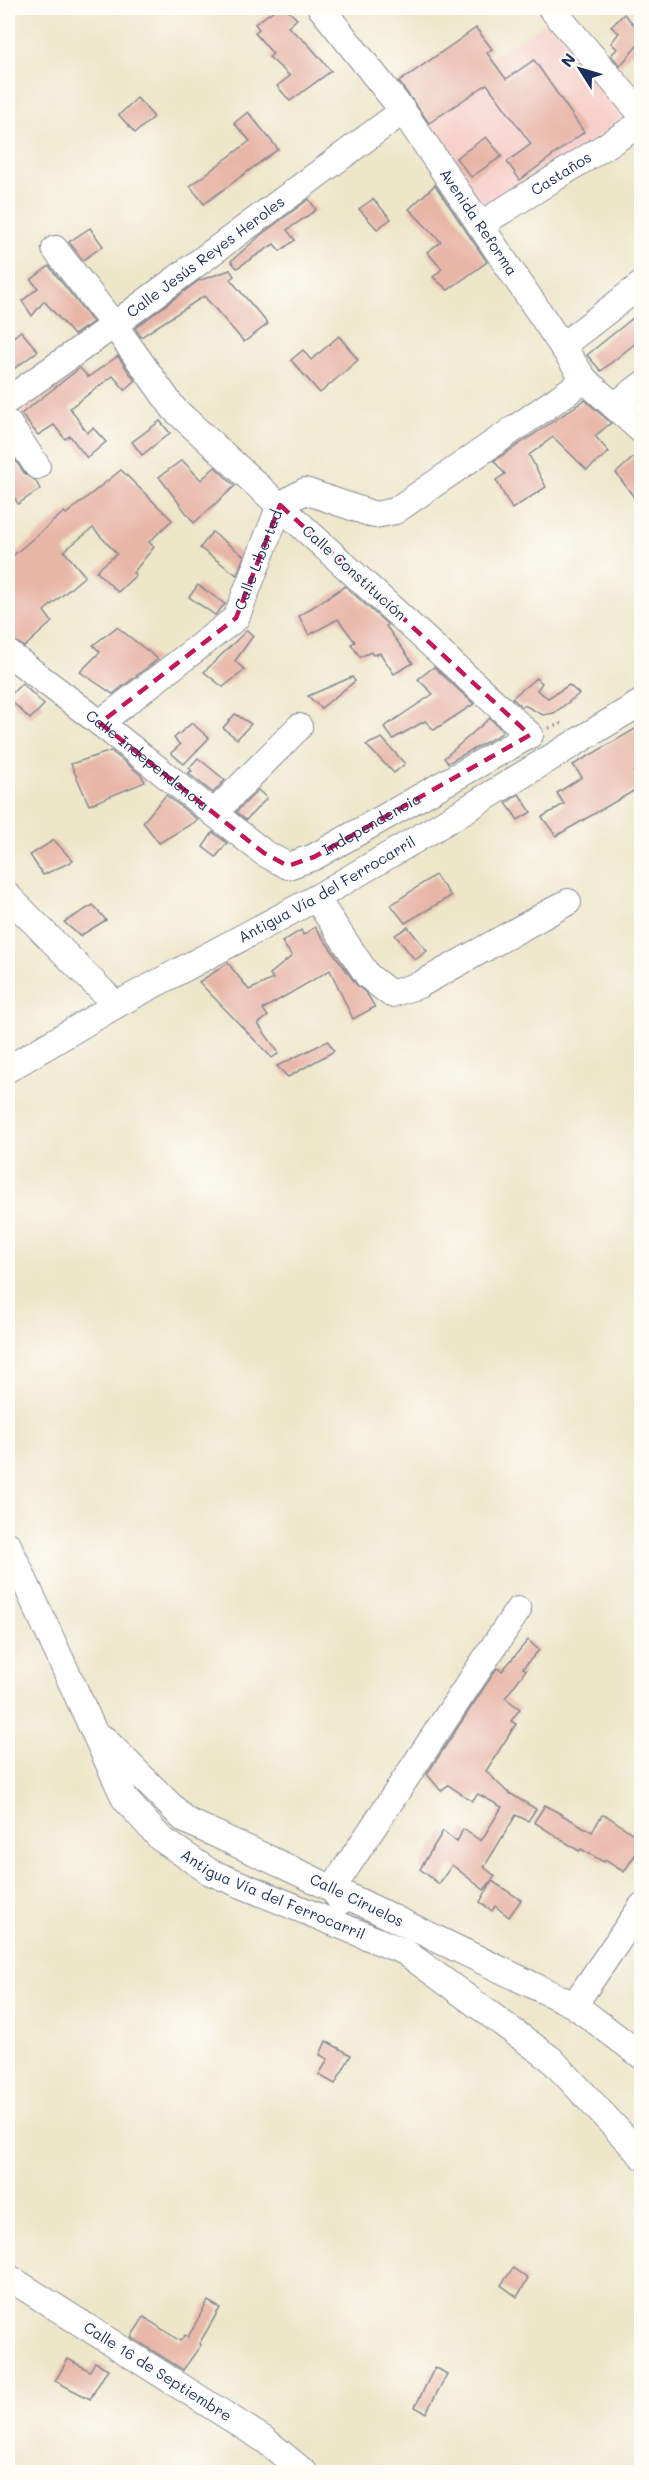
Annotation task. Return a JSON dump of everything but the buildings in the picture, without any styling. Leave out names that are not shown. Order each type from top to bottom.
[{"type":"street","name":"Avenida Reforma","points":[[321,8],[403,111],[585,380],[642,431]]},
{"type":"street","points":[[551,8],[642,115]]},
{"type":"street","name":"Calle Jesús Reyes Heroles","points":[[8,400],[114,325],[403,111]]},
{"type":"street","name":"Castaños","points":[[480,225],[642,123]]},
{"type":"street","name":"Calle Constitución","points":[[55,249],[114,325],[174,409],[530,735],[419,796]]},
{"type":"street","points":[[562,346],[642,284]]},
{"type":"street","name":"Calle Libertad","points":[[100,723],[236,618],[280,505],[305,491],[375,515],[395,511],[585,380]]},
{"type":"street","points":[[614,406],[642,385]]},
{"type":"street","points":[[8,423],[37,466]]},
{"type":"street","name":"Calle Independencia","points":[[8,653],[264,853],[288,866]]},
{"type":"street","name":"Antigua Vía del Ferrocarril","points":[[8,1069],[116,1005],[316,898],[642,702]]},
{"type":"street","points":[[214,813],[299,727]]},
{"type":"street","name":"Independencia","points":[[288,866],[314,857],[419,796],[437,827]]},
{"type":"street","points":[[8,896],[116,1005]]},
{"type":"street","points":[[316,898],[368,976],[391,994],[419,985],[568,902]]},
{"type":"street","name":"Antigua Vía del Ferrocarril","points":[[8,1545],[125,1799],[160,1838],[210,1872],[405,1952],[551,2059],[642,2156]]},
{"type":"street","points":[[366,1937],[332,1889],[518,1610]]},
{"type":"street","name":"Calle Ciruelos","points":[[89,1724],[185,1821],[574,2006],[642,2056]]},
{"type":"street","points":[[574,2006],[642,1906]]},
{"type":"street","name":"Calle 16 de Septiembre","points":[[8,2277],[265,2440],[304,2472]]},
{"type":"highlighted area","points":[[280,505],[530,735],[314,857],[288,866],[264,853],[100,723],[236,618]]},
{"type":"shaded area","points":[[549,20],[623,119],[476,217],[403,116]]}]
